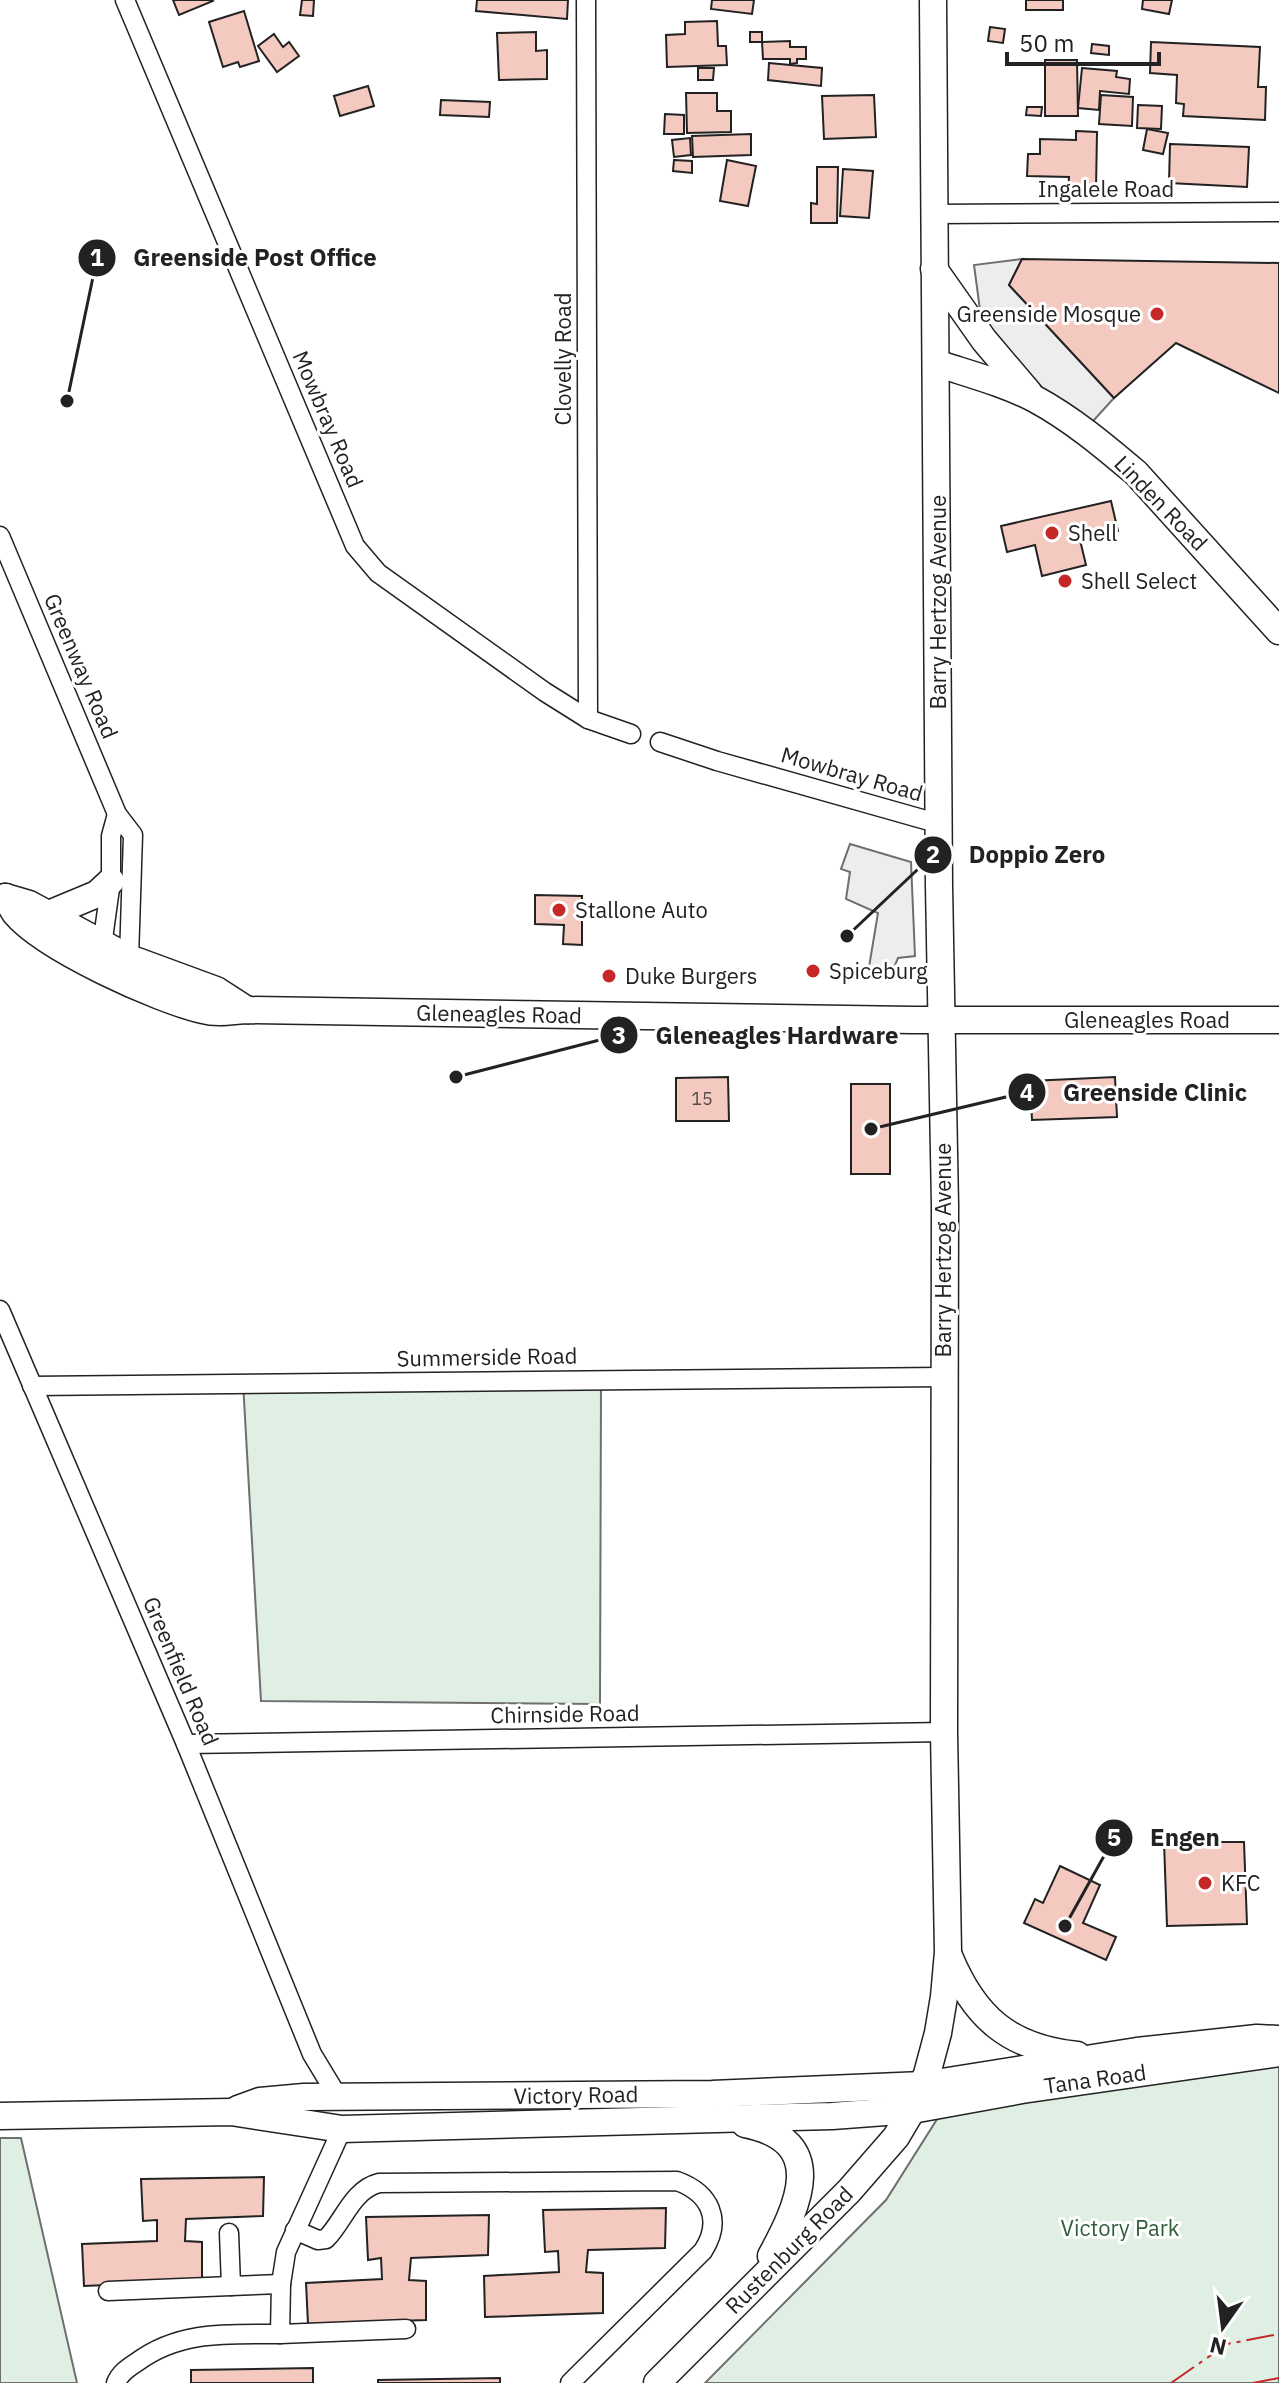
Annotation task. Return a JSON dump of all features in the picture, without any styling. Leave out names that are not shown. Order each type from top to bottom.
[{"type":"main road","name":"Barry Hertzog Avenue","points":[[912,2110],[923,2085],[941,2022],[948,1952],[944,1732],[945,1206],[933,0]]},
{"type":"main road","points":[[934,269],[988,344],[1036,400]]},
{"type":"main road","name":"Linden Road","points":[[936,363],[1036,400],[1076,425],[1136,473],[1279,631]]},
{"type":"main road","points":[[49,914],[88,899],[111,881]]},
{"type":"main road","name":"Gleneagles Road","points":[[3,895],[49,914],[100,956]]},
{"type":"main road","name":"Gleneagles Road","points":[[3,895],[16,914],[29,925],[100,956],[201,1010],[217,1012],[941,1020],[1279,1020]]},
{"type":"main road","points":[[948,1952],[971,2000],[986,2019],[1001,2029],[1053,2051],[1101,2057]]},
{"type":"main road","name":"Tana Road","points":[[923,2085],[1207,2043],[1279,2039]]},
{"type":"main road","name":"Tana Road","points":[[912,2110],[1022,2090],[1279,2053]]},
{"type":"main road","name":"Victory Road","points":[[1,2114],[240,2108],[304,2097],[712,2094],[923,2085]]},
{"type":"main road","points":[[342,2129],[349,2117],[364,2109],[446,2097]]},
{"type":"main road","name":"Victory Road","points":[[240,2108],[342,2129],[719,2120],[912,2110]]},
{"type":"main road","name":"Rustenburg Road","points":[[657,2383],[868,2171],[896,2137],[912,2110]]},
{"type":"main road","points":[[719,2120],[754,2126],[770,2133],[789,2148],[799,2167],[801,2185],[794,2211],[758,2281]]},
{"type":"street","name":"Mowbray Road","points":[[125,0],[355,546],[378,573],[545,692],[588,719],[631,734]]},
{"type":"street","name":"Clovelly Road","points":[[586,0],[588,719]]},
{"type":"street","name":"Ingalele Road","points":[[933,214],[1279,212]]},
{"type":"street","name":"Greenway Road","points":[[0,536],[117,814],[133,835],[126,969]]},
{"type":"street","name":"Mowbray Road","points":[[660,742],[940,824]]},
{"type":"street","points":[[100,956],[111,881],[111,836],[117,814]]},
{"type":"street","name":"Greenfield Road","points":[[0,1310],[186,1744],[312,2054],[338,2097]]},
{"type":"street","name":"Summerside Road","points":[[32,1386],[943,1377]]},
{"type":"street","name":"Chirnside Road","points":[[186,1744],[944,1732]]},
{"type":"street","points":[[304,2097],[311,2082],[312,2054]]},
{"type":"street","points":[[280,2334],[281,2284],[286,2252],[342,2129]]},
{"type":"street","points":[[295,2230],[318,2240],[326,2239],[359,2195],[379,2183],[677,2181],[693,2187],[704,2199],[714,2226],[712,2237],[703,2251],[570,2383]]},
{"type":"street","points":[[229,2233],[231,2286]]},
{"type":"street","points":[[108,2291],[281,2284]]},
{"type":"street","points":[[116,2383],[119,2375],[151,2351],[167,2343],[199,2337],[406,2329]]},
{"type":"green space","points":[[243,1382],[601,1386],[600,1704],[261,1701]]},
{"type":"green space","name":"Victory Park","points":[[1279,2051],[1279,2383],[705,2383],[886,2200],[953,2094]]},
{"type":"green space","points":[[0,2138],[21,2138],[77,2383],[0,2383]]},
{"type":"shaded area","points":[[1022,259],[1009,285],[1114,398],[1084,431],[984,340],[974,265]]},
{"type":"shaded area","points":[[850,844],[911,862],[915,956],[898,958],[890,977],[868,973],[878,913],[846,899],[850,872],[841,869]]},
{"type":"building","points":[[173,0],[212,0],[213,1],[179,15]]},
{"type":"building","points":[[302,0],[314,0],[313,16],[300,15]]},
{"type":"building","points":[[477,0],[568,0],[567,19],[476,11]]},
{"type":"building","points":[[712,0],[754,0],[752,14],[711,9]]},
{"type":"building","points":[[1026,0],[1063,0],[1063,10],[1026,10]]},
{"type":"building","points":[[1143,0],[1172,0],[1169,14],[1142,9]]},
{"type":"building","points":[[244,11],[259,61],[240,67],[238,62],[223,67],[209,22]]},
{"type":"building","points":[[717,21],[718,46],[726,46],[727,65],[667,67],[666,35],[685,34],[685,22]]},
{"type":"building","points":[[990,27],[1005,29],[1003,43],[988,41]]},
{"type":"building","points":[[536,32],[536,51],[547,50],[547,79],[499,80],[497,33]]},
{"type":"building","points":[[750,32],[762,32],[762,42],[750,42]]},
{"type":"building","points":[[274,34],[283,47],[289,42],[299,56],[277,72],[258,46]]},
{"type":"building","points":[[790,41],[790,47],[806,47],[806,59],[797,59],[797,63],[790,64],[790,59],[763,59],[762,42]]},
{"type":"building","points":[[1151,42],[1260,47],[1258,87],[1266,87],[1265,120],[1183,116],[1184,104],[1176,103],[1177,75],[1150,73]]},
{"type":"building","points":[[1092,44],[1109,46],[1109,55],[1091,53]]},
{"type":"building","points":[[1045,60],[1077,60],[1078,116],[1045,116]]},
{"type":"building","points":[[769,63],[822,68],[821,86],[768,80]]},
{"type":"building","points":[[698,68],[714,68],[713,80],[698,80]]},
{"type":"building","points":[[1082,68],[1117,71],[1116,77],[1130,79],[1129,94],[1100,91],[1099,110],[1078,108]]},
{"type":"building","points":[[368,86],[374,106],[340,116],[334,96]]},
{"type":"building","points":[[686,93],[717,93],[717,111],[731,111],[731,132],[687,133]]},
{"type":"building","points":[[874,95],[876,137],[824,139],[822,96]]},
{"type":"building","points":[[1101,95],[1133,97],[1132,126],[1099,124]]},
{"type":"building","points":[[441,100],[490,102],[489,117],[440,115]]},
{"type":"building","points":[[1138,105],[1162,106],[1161,129],[1137,128]]},
{"type":"building","points":[[1027,107],[1042,107],[1041,116],[1026,115]]},
{"type":"building","points":[[665,114],[684,115],[684,134],[664,134]]},
{"type":"building","points":[[1147,129],[1168,133],[1163,154],[1143,150]]},
{"type":"building","points":[[1076,131],[1097,132],[1096,190],[1068,189],[1069,177],[1027,176],[1028,154],[1040,154],[1040,139],[1076,140]]},
{"type":"building","points":[[751,134],[751,155],[693,157],[692,136]]},
{"type":"building","points":[[690,138],[691,155],[674,157],[672,140]]},
{"type":"building","points":[[1170,144],[1249,147],[1247,187],[1169,183]]},
{"type":"building","points":[[674,160],[692,161],[692,173],[673,171]]},
{"type":"building","points":[[727,160],[756,166],[748,206],[720,201]]},
{"type":"building","points":[[817,167],[838,167],[837,223],[811,223],[811,203],[817,204]]},
{"type":"building","points":[[843,169],[873,171],[869,218],[840,216]]},
{"type":"building","name":"Greenside Mosque","points":[[1022,259],[1279,263],[1279,393],[1176,343],[1114,398],[1009,285]]},
{"type":"building","points":[[1111,501],[1118,531],[1080,540],[1086,565],[1042,576],[1035,545],[1007,552],[1001,526]]},
{"type":"building","name":"Stallone Auto","points":[[535,895],[582,896],[582,945],[563,944],[564,925],[535,924]]},
{"type":"building","points":[[728,1077],[729,1121],[676,1121],[676,1078]]},
{"type":"building","points":[[1115,1077],[1117,1117],[1032,1120],[1030,1081]]},
{"type":"building","points":[[851,1084],[890,1084],[890,1174],[851,1174]]},
{"type":"building","name":"KFC","points":[[1164,1842],[1244,1842],[1247,1924],[1167,1926]]},
{"type":"building","points":[[1060,1866],[1100,1885],[1083,1923],[1116,1937],[1106,1960],[1024,1923],[1035,1899],[1043,1903]]},
{"type":"building","points":[[264,2177],[263,2216],[186,2219],[185,2241],[202,2242],[202,2281],[84,2286],[82,2244],[157,2241],[157,2220],[143,2221],[141,2179]]},
{"type":"building","points":[[666,2208],[665,2248],[588,2250],[586,2272],[603,2273],[603,2313],[485,2317],[484,2276],[559,2272],[558,2251],[545,2252],[543,2210]]},
{"type":"building","points":[[489,2215],[488,2255],[411,2258],[409,2280],[426,2281],[426,2320],[308,2324],[306,2283],[382,2279],[381,2258],[368,2260],[366,2217]]},
{"type":"building","points":[[313,2368],[313,2383],[191,2383],[191,2370]]},
{"type":"building","points":[[500,2378],[500,2383],[378,2383],[378,2380]]},
{"type":"power","points":[[1171,2383],[1227,2344],[1279,2334]]},
{"type":"power","points":[[1253,2383],[1279,2378]]},
{"type":"place","name":"Greenside Mosque","points":[[1157,314]]},
{"type":"place","name":"Greenside Post Office","points":[[67,401]]},
{"type":"place","name":"Shell","points":[[1052,533]]},
{"type":"place","name":"Shell Select","points":[[1065,581]]},
{"type":"place","name":"Stallone Auto","points":[[559,910]]},
{"type":"place","name":"Doppio Zero","points":[[847,936]]},
{"type":"place","name":"Spiceburg","points":[[813,971]]},
{"type":"place","name":"Duke Burgers","points":[[609,976]]},
{"type":"place","name":"Gleneagles Hardware","points":[[456,1077]]},
{"type":"place","name":"Greenside Clinic","points":[[871,1129]]},
{"type":"place","name":"KFC","points":[[1205,1883]]},
{"type":"place","name":"Engen","points":[[1065,1926]]}]
